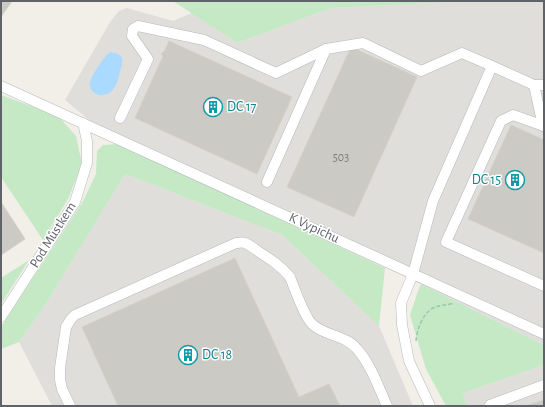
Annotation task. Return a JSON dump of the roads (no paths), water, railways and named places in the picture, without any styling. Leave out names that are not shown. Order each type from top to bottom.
[{"type":"street","points":[[120,118],[148,59],[132,36],[133,29],[138,26],[204,40],[276,73],[326,49],[363,43],[421,71],[462,53],[539,85],[544,126],[513,115],[501,121],[446,242],[544,286]]},
{"type":"street","points":[[267,182],[326,49]]},
{"type":"street","points":[[430,406],[409,361],[402,325],[400,303],[413,274],[433,201],[492,66]]},
{"type":"street","name":"K Vypichu","points":[[1,86],[544,334]]},
{"type":"street","name":"Pod Můstkem","points":[[1,317],[75,202],[87,163],[87,140],[83,123]]},
{"type":"street","points":[[70,406],[62,389],[60,374],[66,327],[71,319],[76,315],[228,246],[236,243],[245,243],[280,266],[290,276],[311,323],[319,329],[349,342],[357,348],[366,360],[387,406]]},
{"type":"street","points":[[490,405],[544,385]]},
{"type":"water","points":[[110,52],[118,54],[121,57],[122,65],[117,82],[111,92],[100,95],[94,93],[90,87],[91,78],[104,58]]},
{"type":"place","name":"DC 17","points":[[213,107]]},
{"type":"place","name":"DC 15","points":[[515,180]]},
{"type":"place","name":"DC 18","points":[[188,355]]}]
